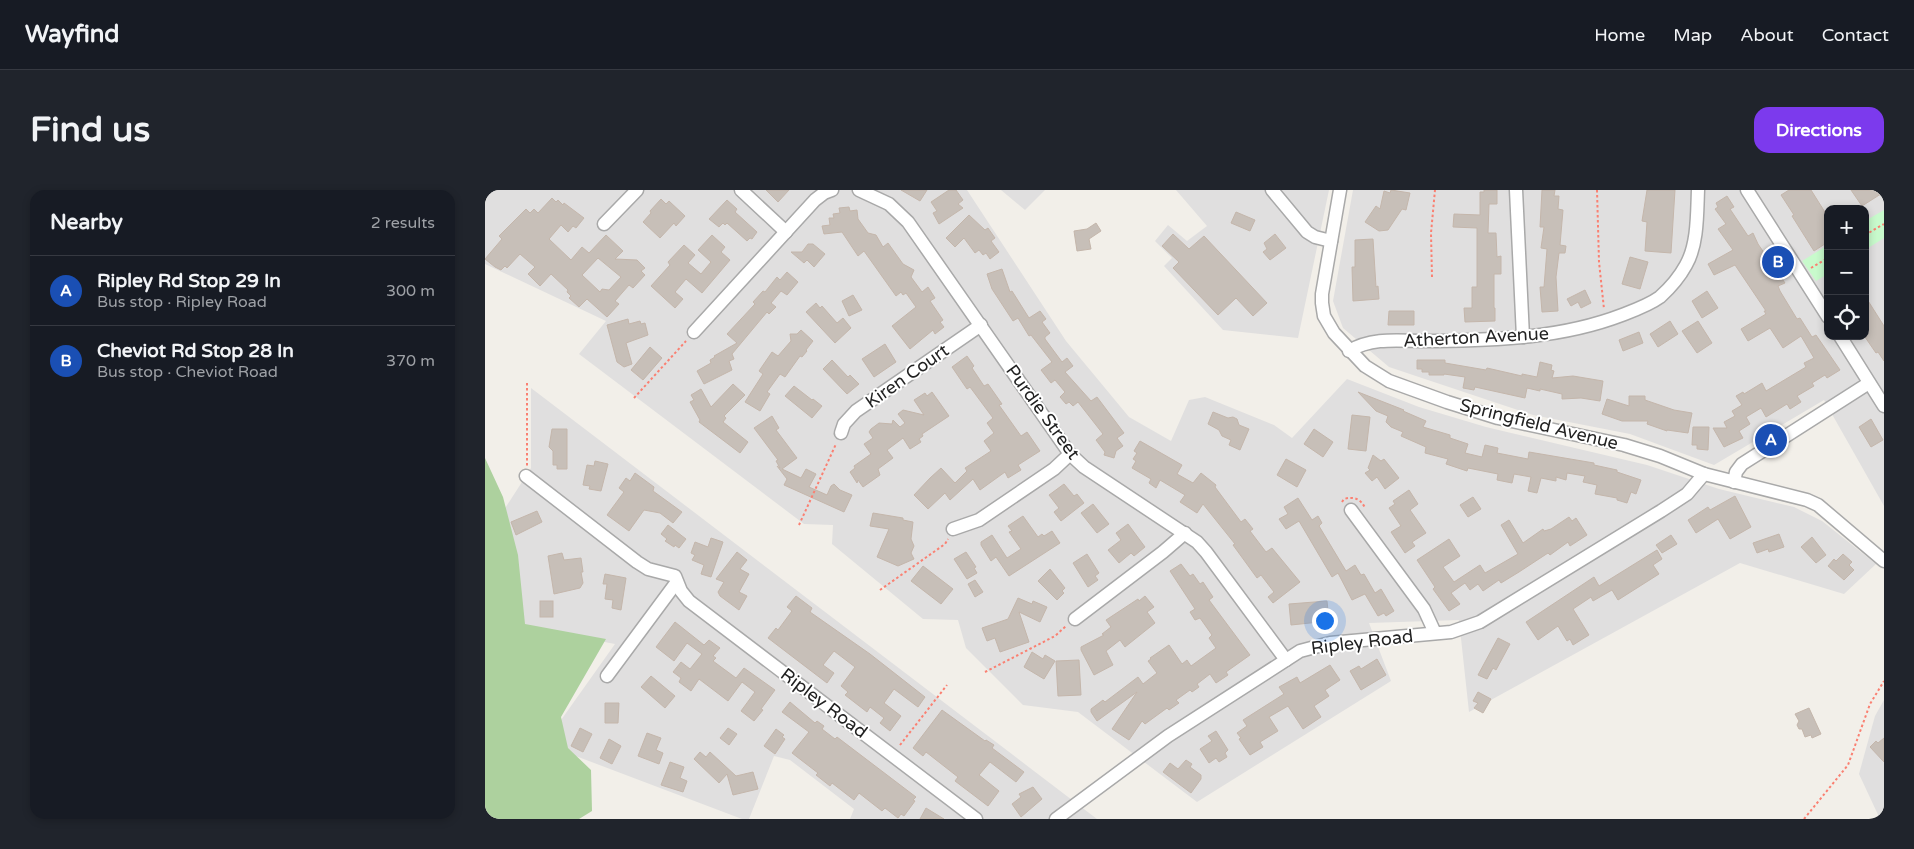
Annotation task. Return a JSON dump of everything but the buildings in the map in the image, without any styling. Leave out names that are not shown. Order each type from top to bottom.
[{"type":"street","points":[[604,224],[637,190]]},
{"type":"street","points":[[741,190],[786,232]]},
{"type":"street","points":[[694,332],[815,200],[832,190]]},
{"type":"street","name":"Purdie Street","points":[[859,190],[889,204],[920,237],[1070,454],[1084,466],[1185,533],[1206,552],[1286,660]]},
{"type":"street","points":[[1272,190],[1307,232],[1315,237],[1331,241]]},
{"type":"street","name":"Springfield Avenue","points":[[1340,190],[1322,294],[1323,310],[1327,322],[1334,333],[1365,366],[1389,381],[1498,418],[1641,450],[1704,474],[1790,494],[1818,505],[1884,561]]},
{"type":"street","points":[[1516,190],[1523,337]]},
{"type":"street","name":"Atherton Avenue","points":[[1349,351],[1359,344],[1375,341],[1434,341],[1548,335],[1605,321],[1650,303],[1666,291],[1687,264],[1693,244],[1698,190]]},
{"type":"street","points":[[1747,190],[1824,311]]},
{"type":"street","name":"Kiren Court","points":[[841,432],[844,424],[856,411],[981,325]]},
{"type":"street","points":[[1842,340],[1884,406]]},
{"type":"street","points":[[1735,482],[1736,472],[1742,464],[1869,383]]},
{"type":"street","points":[[953,528],[979,520],[1054,469],[1070,454]]},
{"type":"street","name":"Ripley Road","points":[[1056,819],[1169,736],[1300,651],[1320,644],[1435,634],[1480,622],[1678,500],[1704,474]]},
{"type":"street","points":[[526,476],[637,562],[648,569],[675,580],[607,676]]},
{"type":"street","points":[[1351,510],[1424,609],[1435,634]]},
{"type":"street","points":[[1075,619],[1185,533]]},
{"type":"street","name":"Ripley Road","points":[[675,580],[689,601],[976,819]]},
{"type":"path","points":[[1432,277],[1431,233],[1435,190]]},
{"type":"path","points":[[1597,190],[1599,262],[1605,321]]},
{"type":"path","points":[[1869,233],[1884,224]]},
{"type":"path","points":[[1801,274],[1824,260]]},
{"type":"path","points":[[634,398],[694,332]]},
{"type":"path","points":[[526,476],[527,383]]},
{"type":"path","points":[[799,525],[841,432]]},
{"type":"path","points":[[880,590],[945,544],[953,528]]},
{"type":"path","points":[[985,672],[1055,636],[1075,619]]},
{"type":"path","points":[[1805,819],[1848,765],[1870,704],[1884,680]]},
{"type":"path","points":[[892,755],[947,685]]},
{"type":"shaded area","points":[[485,190],[967,190],[1066,341],[1129,417],[1171,441],[1189,400],[1205,397],[1274,425],[1292,438],[1347,379],[1419,407],[1486,427],[1647,465],[1719,489],[1794,507],[1822,521],[1876,564],[1844,594],[1740,563],[1469,712],[1459,620],[1369,623],[1391,681],[1197,802],[1078,712],[1023,705],[966,648],[958,620],[923,619],[832,544],[833,525],[804,524],[579,354],[606,321],[485,264]]},
{"type":"shaded area","points":[[1001,190],[1045,190],[1025,210]]},
{"type":"shaded area","points":[[1176,190],[1329,190],[1298,338],[1223,330],[1164,266],[1172,258],[1155,241],[1168,225],[1187,241],[1207,226]]},
{"type":"shaded area","points":[[1353,190],[1884,190],[1884,506],[1824,400],[1714,465],[1630,434],[1533,415],[1389,367],[1343,328],[1333,301]]},
{"type":"shaded area","points":[[531,388],[1097,819],[850,819],[854,809],[790,760],[774,756],[749,819],[742,819],[544,744],[615,644],[521,626],[493,527],[531,468]]},
{"type":"shaded area","points":[[1884,700],[1884,819],[1880,819],[1859,774],[1875,716]]},
{"type":"green space","points":[[1884,210],[1884,238],[1869,247],[1869,219]]},
{"type":"green space","points":[[1824,247],[1824,276],[1816,281],[1802,261]]},
{"type":"green space","points":[[485,458],[503,497],[518,555],[525,624],[606,639],[561,717],[568,748],[591,770],[592,811],[579,819],[485,819]]},
{"type":"place","name":"Cheviot Rd Stop 28 In","points":[[1778,262]]},
{"type":"place","name":"Ripley Rd Stop 29 In","points":[[1771,440]]}]
